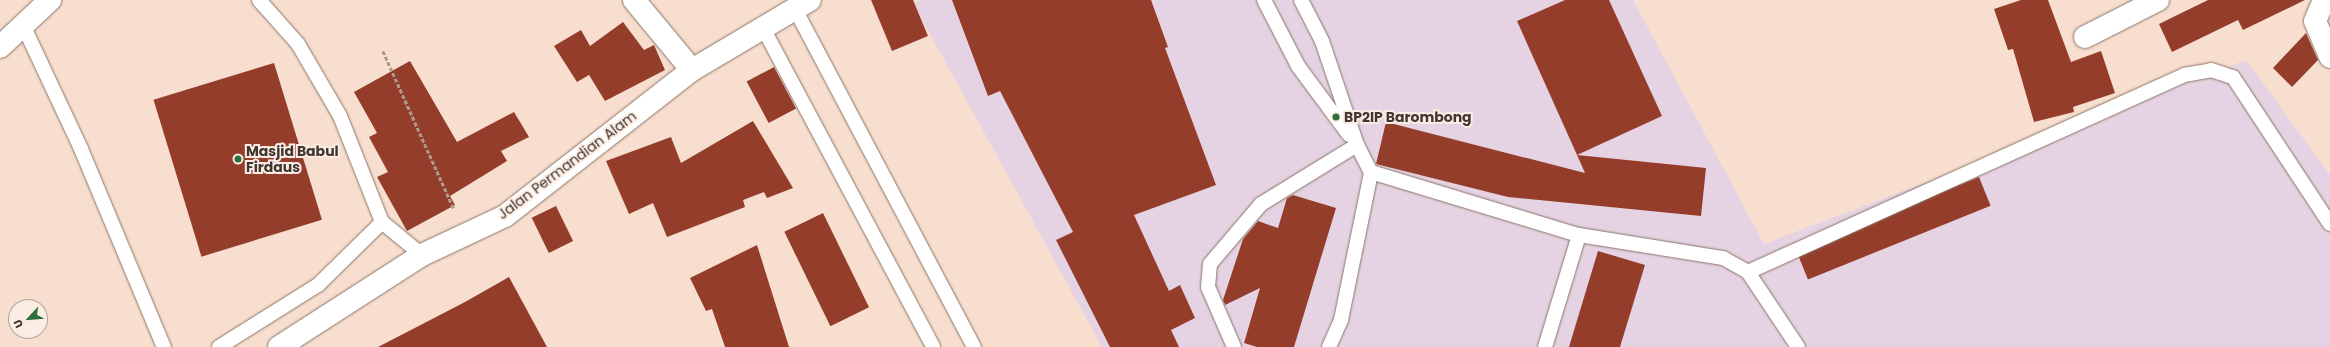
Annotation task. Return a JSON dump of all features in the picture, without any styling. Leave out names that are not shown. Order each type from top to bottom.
[{"type":"main road","points":[[0,47],[50,0]]},
{"type":"main road","points":[[634,0],[692,70]]},
{"type":"main road","points":[[2085,37],[2158,0]]},
{"type":"main road","points":[[2324,0],[2315,21],[2330,57]]},
{"type":"main road","name":"Jalan Permandian Alam","points":[[279,347],[422,255],[505,216],[692,70],[802,5]]},
{"type":"lane","points":[[260,0],[298,44],[340,116],[382,222],[422,255]]},
{"type":"lane","points":[[1264,0],[1298,66],[1357,145]]},
{"type":"lane","points":[[1300,0],[1322,41],[1357,145],[1371,172],[1341,320],[1329,347]]},
{"type":"lane","points":[[802,5],[974,347]]},
{"type":"lane","points":[[23,25],[81,149],[164,347]]},
{"type":"lane","points":[[763,28],[933,347]]},
{"type":"lane","points":[[1748,272],[2184,75],[2211,70],[2233,77],[2330,224]]},
{"type":"lane","points":[[1234,347],[1208,287],[1210,264],[1261,204],[1357,145]]},
{"type":"lane","points":[[1371,172],[1579,235],[1723,258],[1748,272],[1798,347]]},
{"type":"lane","points":[[219,347],[318,285],[382,222]]},
{"type":"lane","points":[[1545,347],[1579,235]]},
{"type":"path","points":[[383,51],[467,235]]},
{"type":"shaded area","name":"BP2IP Barombong","points":[[922,0],[1633,0],[1764,244],[2246,60],[2330,175],[2330,347],[1102,347],[913,3]]},
{"type":"building","points":[[871,0],[913,0],[928,36],[892,51]]},
{"type":"building","points":[[952,0],[1151,0],[1168,47],[1165,48],[1216,185],[1134,215],[1169,291],[1180,285],[1195,318],[1171,330],[1179,347],[1110,347],[1056,240],[1073,232],[1000,91],[988,96]]},
{"type":"building","points":[[1565,0],[1609,0],[1662,116],[1577,155],[1517,21]]},
{"type":"building","points":[[2021,0],[2048,0],[2071,62],[2101,51],[2115,93],[2073,107],[2074,112],[2034,122],[2013,49],[2008,50],[1994,9]]},
{"type":"building","points":[[2208,0],[2305,0],[2243,30],[2238,20],[2172,52],[2159,24]]},
{"type":"building","points":[[623,22],[644,50],[654,45],[665,70],[605,101],[589,75],[577,82],[554,46],[581,30],[590,46]]},
{"type":"building","points":[[2306,33],[2318,60],[2292,87],[2273,68]]},
{"type":"building","points":[[410,61],[457,142],[514,112],[529,137],[501,151],[507,161],[450,196],[455,205],[407,231],[377,177],[388,172],[369,137],[377,133],[354,92]]},
{"type":"building","name":"Masjid Babul Firdaus","points":[[274,63],[322,220],[201,257],[154,100]]},
{"type":"building","points":[[774,67],[796,108],[769,123],[747,82]]},
{"type":"building","points":[[753,121],[793,188],[767,198],[764,192],[743,200],[745,207],[667,237],[653,203],[629,214],[606,161],[671,137],[681,163]]},
{"type":"building","points":[[1386,122],[1585,173],[1577,155],[1706,168],[1701,216],[1508,197],[1376,164]]},
{"type":"building","points":[[1979,177],[1991,206],[1808,280],[1796,251]]},
{"type":"building","points":[[1293,195],[1336,208],[1294,347],[1257,347],[1244,343],[1260,288],[1225,305],[1223,300],[1243,239],[1258,221],[1278,228],[1287,198]]},
{"type":"building","points":[[556,206],[573,241],[549,253],[532,218]]},
{"type":"building","points":[[823,213],[869,307],[830,326],[784,232]]},
{"type":"building","points":[[757,245],[789,347],[725,347],[712,309],[706,311],[690,278]]},
{"type":"building","points":[[1598,251],[1645,265],[1620,347],[1569,347]]},
{"type":"building","points":[[509,277],[547,347],[378,347],[465,302]]},
{"type":"place","name":"BP2IP Barombong","points":[[1336,117]]},
{"type":"place","name":"Masjid Babul Firdaus","points":[[238,159]]}]
